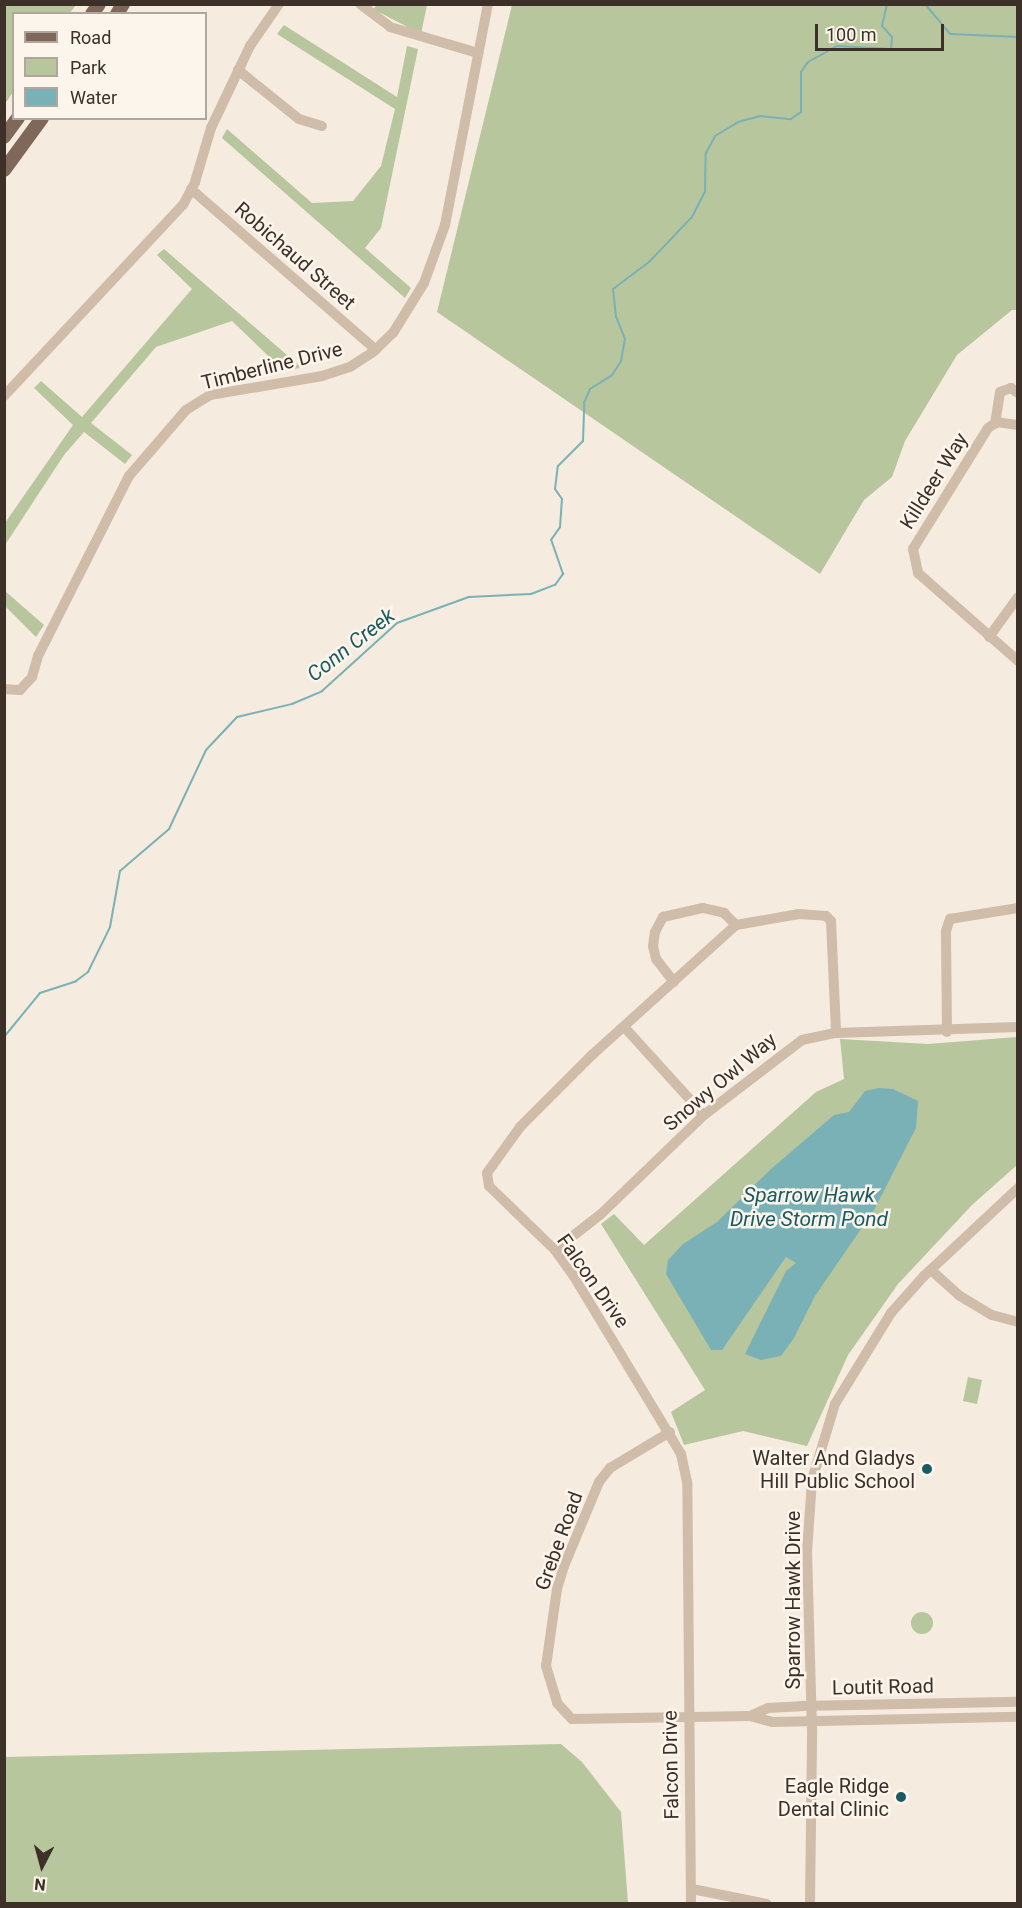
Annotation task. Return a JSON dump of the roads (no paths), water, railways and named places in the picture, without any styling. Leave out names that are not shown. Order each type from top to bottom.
[{"type":"main road","points":[[4,137],[17,120]]},
{"type":"main road","points":[[4,170],[41,120]]},
{"type":"street","points":[[4,396],[183,205],[191,189],[211,128],[238,70],[279,4]]},
{"type":"street","points":[[360,4],[390,27],[478,53]]},
{"type":"street","name":"Timberline Drive","points":[[4,689],[20,690],[32,677],[38,656],[129,476],[186,410],[210,395],[322,376],[350,367],[376,350],[393,333],[424,283],[445,225],[488,4]]},
{"type":"street","points":[[238,70],[299,119],[322,126]]},
{"type":"street","name":"Robichaud Street","points":[[191,189],[376,350]]},
{"type":"street","name":"Killdeer Way","points":[[994,423],[1000,392],[1011,388],[1017,393]]},
{"type":"street","name":"Killdeer Way","points":[[1017,425],[1011,422],[994,423],[988,428],[913,549],[918,573],[1017,661]]},
{"type":"street","points":[[989,637],[1017,597]]},
{"type":"street","points":[[674,982],[660,966],[653,946],[655,932],[663,917],[704,908],[724,913],[736,925],[799,914],[826,916],[831,921],[836,1033]]},
{"type":"street","points":[[947,1032],[946,931],[950,919],[1017,908]]},
{"type":"street","name":"Falcon Drive","points":[[691,1904],[687,1482],[670,1432],[555,1250],[489,1186],[487,1173],[520,1127],[592,1055],[626,1029],[736,925]]},
{"type":"street","name":"Snowy Owl Way","points":[[555,1250],[601,1214],[704,1115],[802,1040],[836,1033],[947,1032],[1017,1028]]},
{"type":"street","points":[[626,1029],[704,1115]]},
{"type":"street","name":"Sparrow Hawk Drive","points":[[810,1904],[812,1706],[807,1552],[812,1480],[835,1404],[891,1313],[931,1270],[1017,1188]]},
{"type":"street","points":[[931,1270],[968,1301],[992,1315],[1017,1322]]},
{"type":"street","name":"Grebe Road","points":[[670,1432],[610,1468],[600,1482],[557,1589],[546,1666],[557,1703],[572,1719],[688,1718]]},
{"type":"street","name":"Loutit Road","points":[[750,1716],[768,1708],[1017,1702]]},
{"type":"street","name":"Loutit Road","points":[[688,1718],[750,1716],[772,1722],[1017,1717]]},
{"type":"street","points":[[692,1889],[767,1904]]},
{"type":"water","name":"Sparrow Hawk Drive Storm Pond","points":[[879,1088],[893,1089],[918,1101],[916,1128],[874,1210],[815,1296],[794,1338],[781,1356],[761,1360],[745,1354],[786,1271],[796,1263],[786,1257],[722,1350],[711,1350],[666,1274],[668,1260],[683,1244],[717,1222],[771,1169],[834,1115],[849,1112],[865,1091]]},
{"type":"waterway","name":"Conn Creek","points":[[4,1037],[40,993],[76,981],[88,972],[110,927],[120,871],[169,829],[206,750],[237,717],[292,704],[322,691],[397,623],[469,597],[531,594],[555,585],[563,574],[551,540],[560,527],[562,499],[555,489],[558,466],[583,441],[584,403],[590,389],[612,375],[621,361],[625,339],[616,317],[613,289],[649,262],[692,217],[705,192],[706,153],[715,136],[738,122],[760,116],[791,119],[801,112],[801,72],[808,62],[837,46],[891,49],[892,37],[882,26],[887,4]]},
{"type":"waterway","name":"Conn Creek","points":[[925,4],[950,34],[1018,37]]},
{"type":"place","name":"Walter And Gladys Hill Public School","points":[[927,1469]]},
{"type":"place","name":"Eagle Ridge Dental Clinic","points":[[901,1797]]}]
